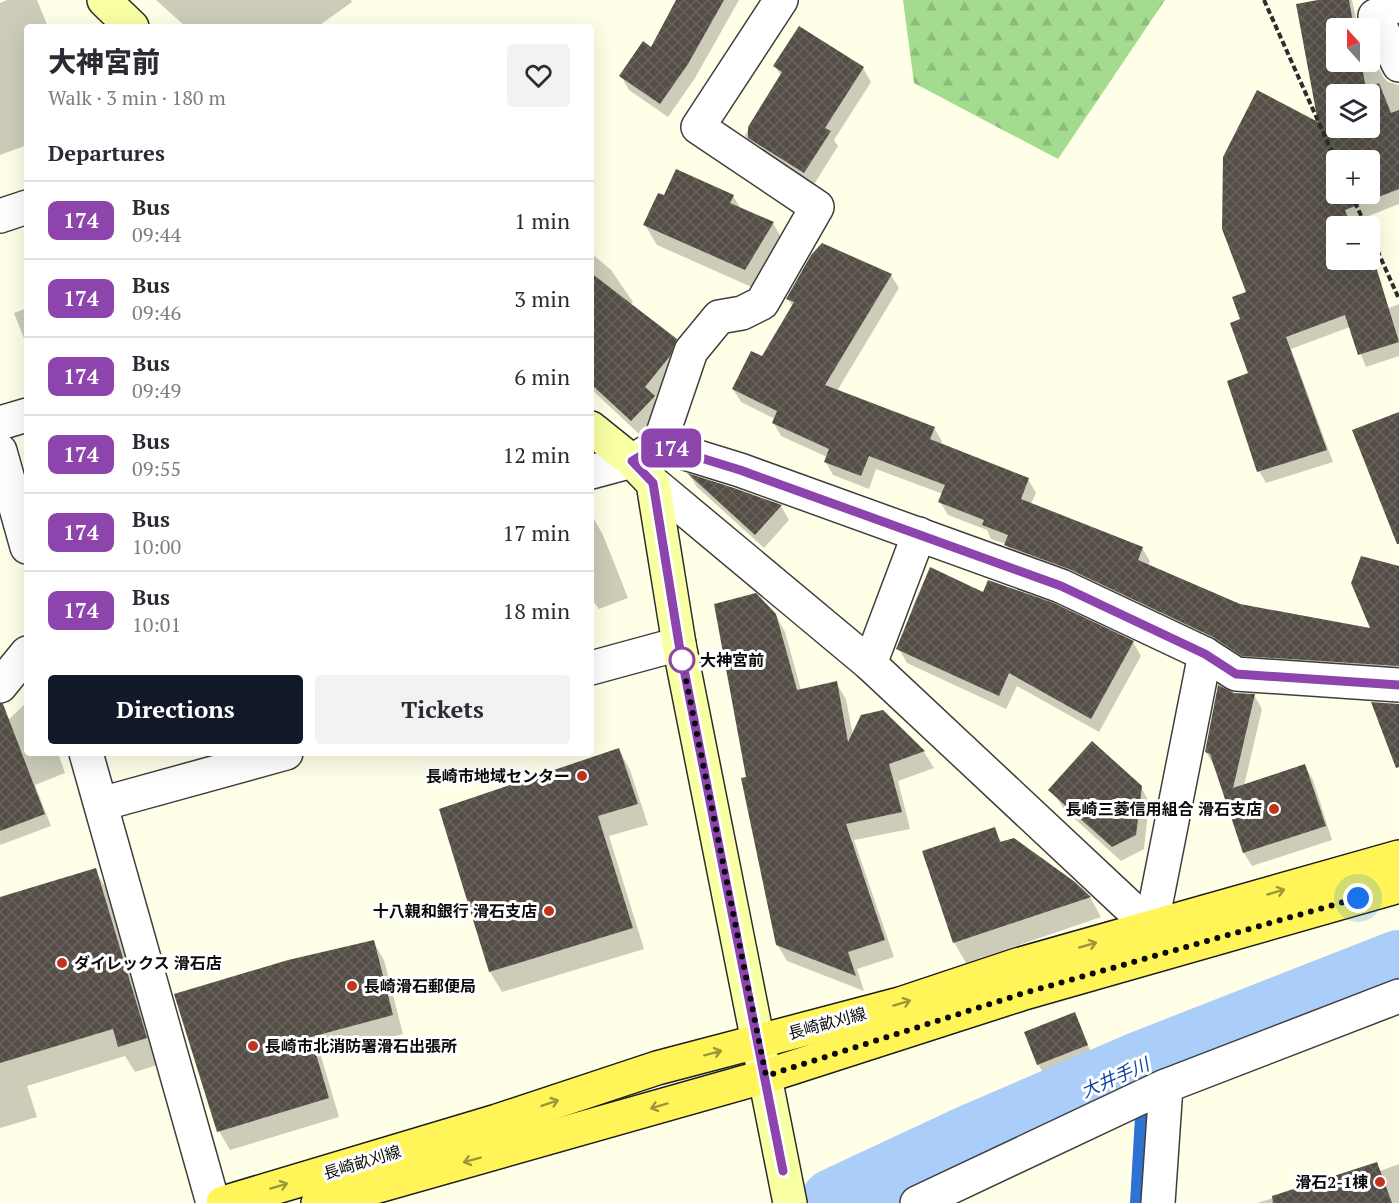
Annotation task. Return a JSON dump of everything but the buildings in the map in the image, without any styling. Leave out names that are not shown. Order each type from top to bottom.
[{"type":"main road","name":"長崎畝刈線","points":[[223,1203],[497,1121],[657,1068],[900,1004],[1017,965],[1399,857]]},
{"type":"main road","name":"長崎畝刈線","points":[[318,1203],[766,1076],[1021,994],[1399,886]]},
{"type":"street","points":[[104,0],[129,24]]},
{"type":"street","points":[[781,0],[698,128],[817,207],[762,303],[741,313],[718,317],[691,351],[648,463],[679,644],[790,1203]]},
{"type":"street","points":[[1399,4],[1375,16],[1399,66]]},
{"type":"street","points":[[0,216],[24,208]]},
{"type":"street","points":[[0,423],[24,416]]},
{"type":"street","points":[[594,430],[648,463],[870,664],[1151,927]]},
{"type":"street","points":[[0,451],[24,536]]},
{"type":"street","points":[[594,472],[648,463],[740,470],[1061,586],[1205,654],[1236,674],[1399,685]]},
{"type":"street","points":[[870,664],[919,534]]},
{"type":"street","points":[[594,667],[679,644]]},
{"type":"street","points":[[1151,927],[1205,654]]},
{"type":"street","points":[[0,686],[24,657]]},
{"type":"street","points":[[87,756],[213,1203]]},
{"type":"street","points":[[100,804],[275,756]]},
{"type":"street","points":[[917,1203],[1164,1086],[1399,996]]},
{"type":"street","points":[[1158,1203],[1164,1086]]},
{"type":"path","points":[[1264,0],[1331,150]]},
{"type":"path","points":[[1380,256],[1399,299]]},
{"type":"green space","points":[[903,0],[1165,0],[1058,159],[914,83]]},
{"type":"waterway","name":"大井手川","points":[[835,1203],[970,1140],[1144,1065],[1399,965]]},
{"type":"waterway","points":[[1136,1203],[1144,1065]]},
{"type":"bus line","name":"174","points":[[783,1171],[759,1040],[679,644],[653,483],[632,461],[659,445],[740,470],[1061,586],[1205,654],[1236,674],[1399,685]]},
{"type":"place","name":"大神宮前","points":[[682,660]]},
{"type":"place","name":"長崎市地域センター","points":[[582,776]]},
{"type":"place","name":"長崎三菱信用組合 滑石支店","points":[[1274,809]]},
{"type":"place","name":"十八親和銀行 滑石支店","points":[[549,911]]},
{"type":"place","name":"ダイレックス 滑石店","points":[[62,963]]},
{"type":"place","name":"長崎滑石郵便局","points":[[352,986]]},
{"type":"place","name":"長崎市北消防署滑石出張所","points":[[253,1046]]},
{"type":"place","name":"滑石2-1棟","points":[[1380,1182]]},
{"type":"route","points":[[682,660],[766,1076],[877,1042],[906,1029],[1021,994],[1358,898]]}]
